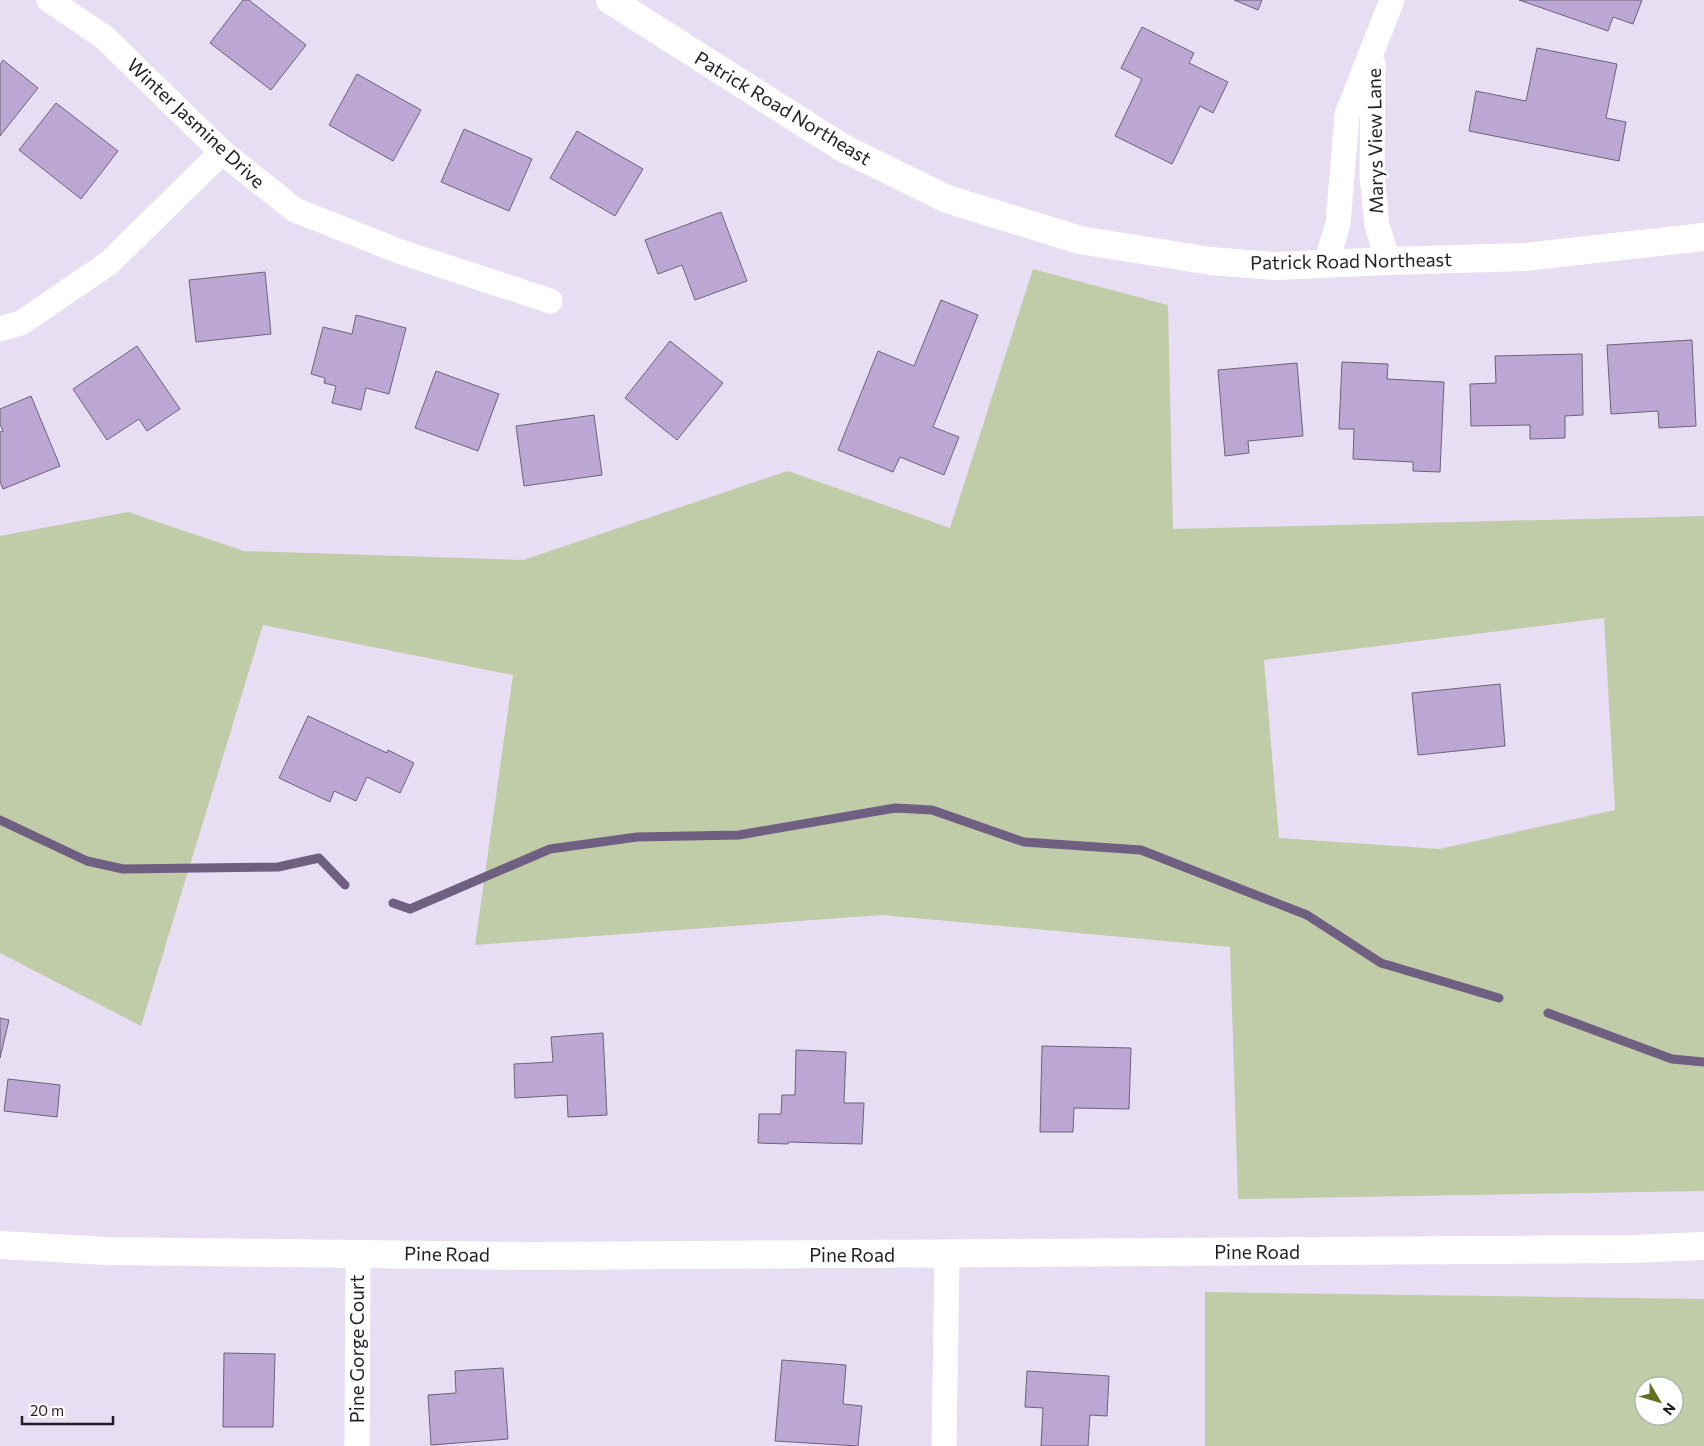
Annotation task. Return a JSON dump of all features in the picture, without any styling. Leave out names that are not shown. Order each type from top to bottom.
[{"type":"street","name":"Winter Jasmine Drive","points":[[49,0],[104,37],[222,152],[295,210],[401,252],[550,301]]},
{"type":"street","name":"Patrick Road Northeast","points":[[610,0],[843,148],[947,199],[1080,240],[1220,262],[1275,266],[1524,257],[1704,237]]},
{"type":"street","name":"Marys View Lane","points":[[1326,263],[1338,224],[1347,115],[1392,0]]},
{"type":"street","name":"Marys View Lane","points":[[1373,49],[1372,176],[1377,225],[1388,261]]},
{"type":"street","points":[[0,329],[21,324],[109,263],[222,152]]},
{"type":"street","name":"Pine Road","points":[[0,1245],[107,1251],[534,1256],[1622,1249],[1704,1246]]},
{"type":"street","name":"Pine Gorge Court","points":[[357,1446],[358,1253]]},
{"type":"street","points":[[944,1446],[947,1254]]},
{"type":"green space","points":[[1033,269],[1168,305],[1173,529],[1704,516],[1704,1191],[1238,1199],[1230,947],[882,915],[475,945],[513,675],[263,625],[141,1026],[0,953],[0,536],[128,512],[244,551],[523,560],[788,471],[950,528]],"holes":[[[1604,618],[1615,810],[1440,849],[1279,838],[1264,660]]]},
{"type":"green space","points":[[1205,1292],[1704,1299],[1704,1446],[1205,1446]]},
{"type":"building","points":[[243,0],[249,0],[306,45],[271,90],[210,43]]},
{"type":"building","points":[[1234,0],[1262,0],[1258,10]]},
{"type":"building","points":[[1519,0],[1642,0],[1633,24],[1613,17],[1608,31]]},
{"type":"building","points":[[1142,27],[1194,53],[1189,63],[1228,82],[1213,113],[1200,106],[1172,164],[1115,136],[1142,79],[1121,68]]},
{"type":"building","points":[[1537,48],[1617,64],[1606,118],[1626,122],[1619,161],[1469,131],[1476,91],[1526,101]]},
{"type":"building","points":[[3,60],[38,88],[0,136],[0,65]]},
{"type":"building","points":[[357,74],[421,110],[393,161],[329,125]]},
{"type":"building","points":[[56,103],[118,151],[81,199],[19,150]]},
{"type":"building","points":[[464,129],[532,159],[509,211],[441,182]]},
{"type":"building","points":[[577,131],[643,169],[615,216],[550,178]]},
{"type":"building","points":[[721,212],[747,281],[695,300],[682,265],[658,274],[645,240]]},
{"type":"building","points":[[265,272],[271,334],[196,342],[189,280]]},
{"type":"building","points":[[941,300],[978,315],[933,427],[959,437],[944,475],[900,457],[893,472],[838,450],[878,351],[914,366]]},
{"type":"building","points":[[356,315],[406,328],[389,394],[366,388],[361,410],[332,403],[336,386],[324,383],[325,378],[311,374],[323,327],[352,334]]},
{"type":"building","points":[[1692,340],[1696,426],[1659,428],[1658,411],[1611,414],[1607,345]]},
{"type":"building","points":[[670,341],[723,383],[677,440],[625,398]]},
{"type":"building","points":[[137,346],[180,409],[147,431],[139,419],[107,440],[73,389]]},
{"type":"building","points":[[1582,354],[1583,415],[1565,416],[1565,438],[1530,439],[1530,425],[1471,426],[1470,384],[1496,383],[1495,356]]},
{"type":"building","points":[[1342,362],[1388,364],[1387,379],[1444,382],[1440,472],[1413,471],[1413,462],[1353,459],[1354,429],[1339,429]]},
{"type":"building","points":[[1297,363],[1303,436],[1248,441],[1249,453],[1225,456],[1218,370]]},
{"type":"building","points":[[436,371],[499,394],[478,451],[415,428]]},
{"type":"building","points":[[31,396],[60,466],[3,489],[0,481],[0,432],[3,431],[0,424],[0,409]]},
{"type":"building","points":[[594,415],[602,475],[524,486],[516,426]]},
{"type":"building","points":[[1500,684],[1505,746],[1418,755],[1412,693]]},
{"type":"building","points":[[308,716],[387,753],[388,750],[414,763],[400,793],[367,777],[356,801],[334,791],[330,802],[279,778]]},
{"type":"building","points":[[0,1018],[9,1020],[0,1058]]},
{"type":"building","points":[[603,1033],[607,1115],[568,1117],[567,1095],[515,1098],[514,1064],[553,1062],[551,1037]]},
{"type":"building","points":[[1042,1046],[1131,1048],[1129,1109],[1074,1108],[1073,1132],[1040,1132]]},
{"type":"building","points":[[796,1050],[846,1052],[844,1103],[864,1103],[862,1144],[758,1143],[759,1114],[781,1114],[782,1095],[795,1095]]},
{"type":"building","points":[[8,1079],[60,1085],[57,1117],[4,1111]]},
{"type":"building","points":[[224,1353],[275,1354],[273,1427],[223,1427]]},
{"type":"building","points":[[782,1360],[846,1365],[843,1404],[862,1406],[858,1446],[775,1441]]},
{"type":"building","points":[[503,1368],[508,1439],[431,1445],[428,1395],[456,1393],[455,1371]]},
{"type":"building","points":[[1027,1371],[1109,1376],[1107,1416],[1090,1415],[1088,1446],[1041,1446],[1043,1408],[1025,1407]]},
{"type":"waterway","points":[[393,903],[410,909],[550,849],[637,837],[739,835],[895,808],[932,810],[1024,842],[1141,850],[1307,915],[1381,963],[1499,998]]},
{"type":"waterway","points":[[0,820],[87,861],[123,869],[278,867],[319,858],[345,885]]},
{"type":"waterway","points":[[1548,1013],[1672,1059],[1704,1062]]}]
